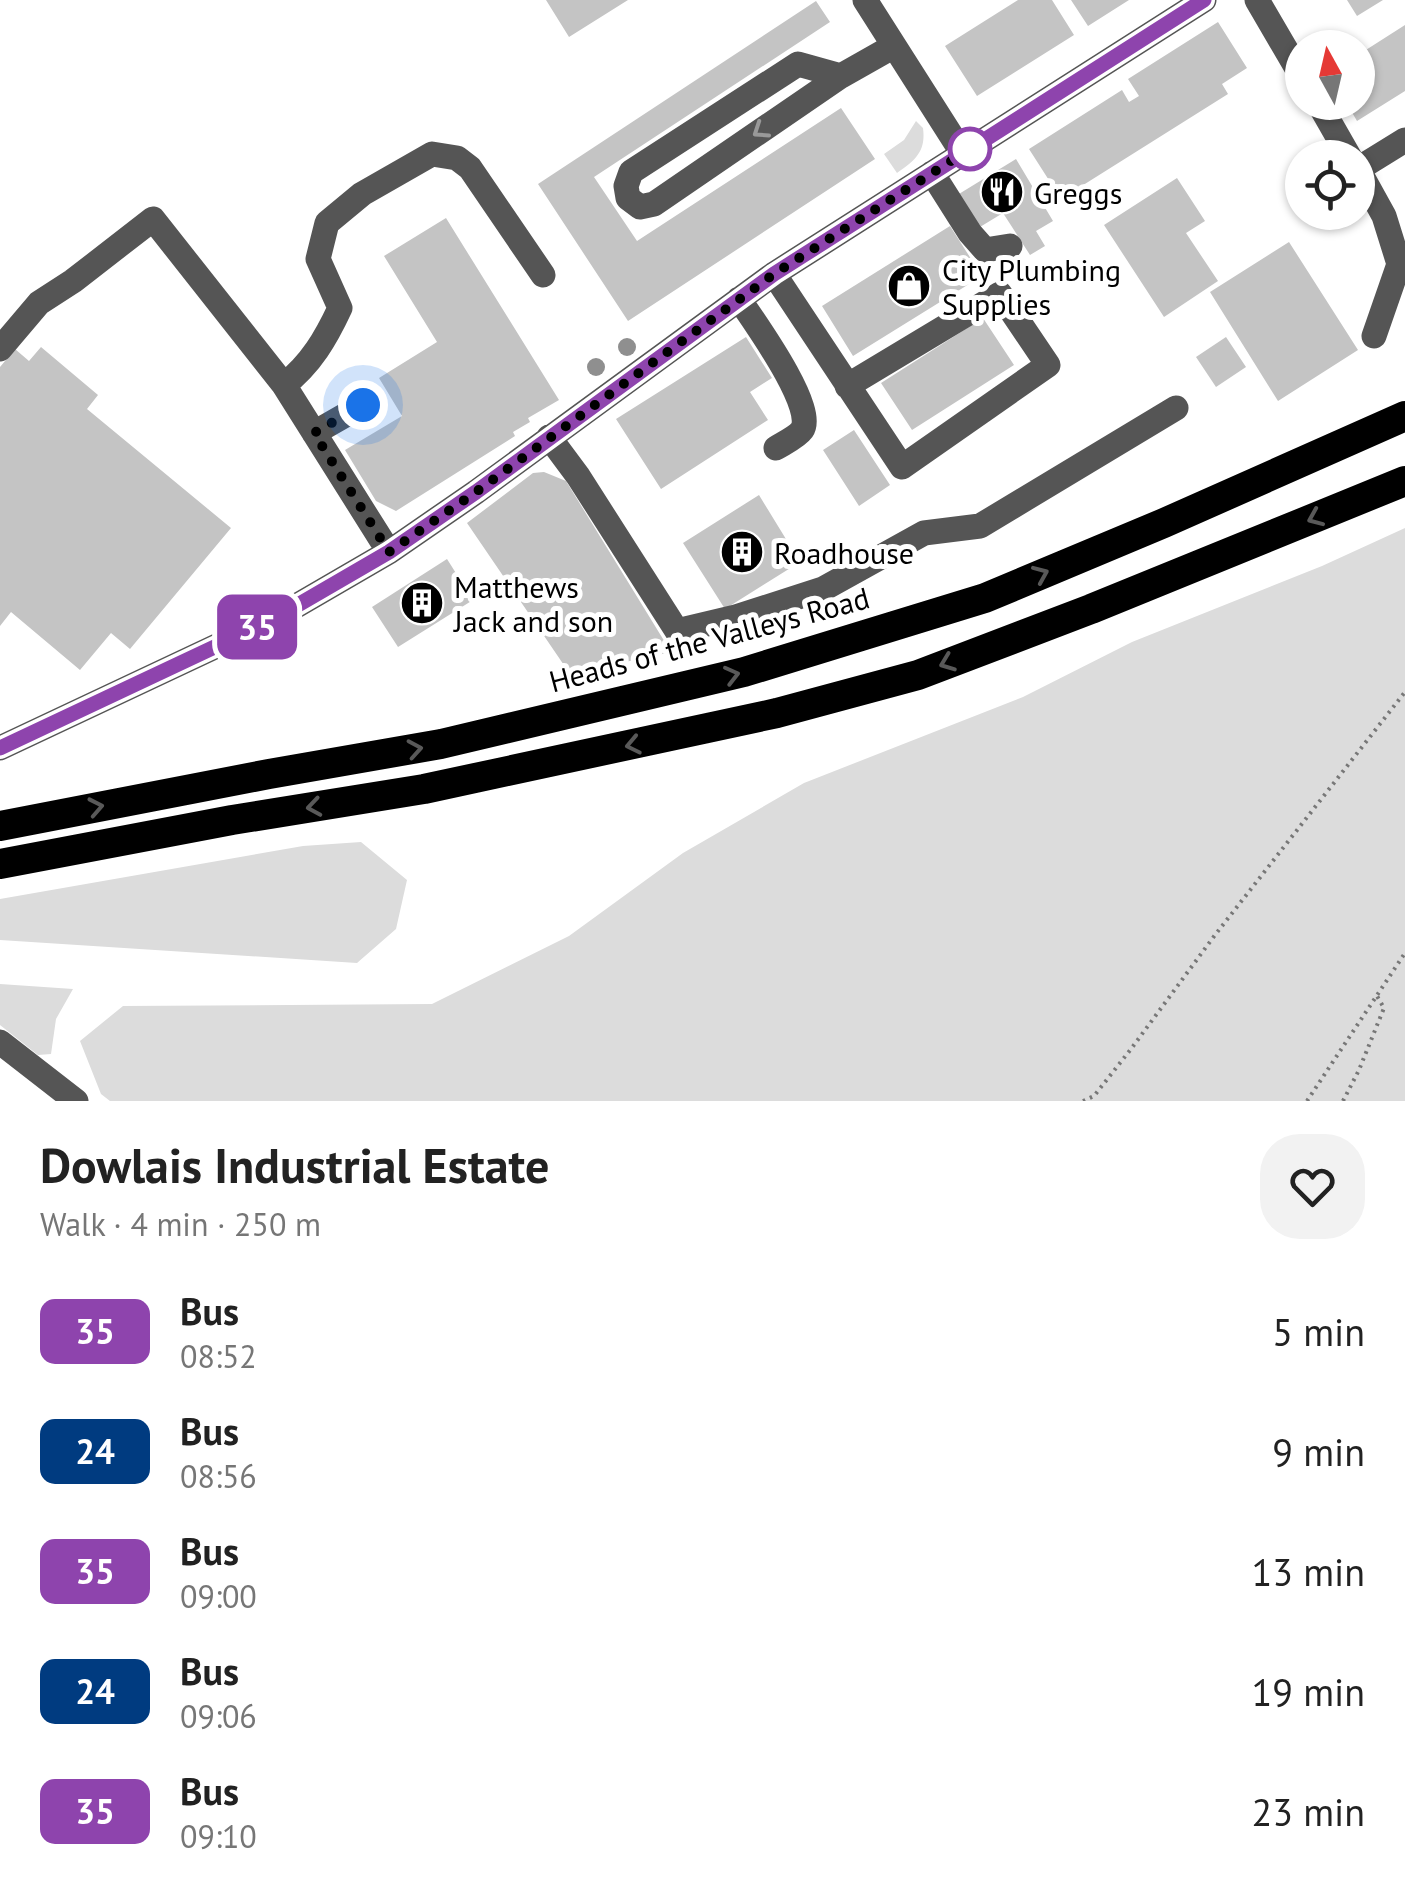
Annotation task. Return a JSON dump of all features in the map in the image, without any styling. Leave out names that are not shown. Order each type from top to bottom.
[{"type":"highway","name":"Heads of the Valleys Road","points":[[0,826],[441,744],[744,672],[985,598],[1405,416]]},
{"type":"highway","points":[[0,864],[424,789],[812,704],[918,675],[1405,481]]},
{"type":"street","points":[[865,0],[963,154]]},
{"type":"street","points":[[0,748],[272,620],[389,552],[774,274],[1204,0]]},
{"type":"street","points":[[1257,0],[1285,48]]},
{"type":"street","points":[[840,76],[798,64],[631,172],[626,186],[628,198],[640,207],[654,204],[840,76],[894,46]]},
{"type":"street","points":[[1375,159],[1405,140]]},
{"type":"street","points":[[284,385],[324,343],[340,308],[318,259],[327,223],[362,194],[432,154],[457,158],[470,168],[543,275]]},
{"type":"street","points":[[932,173],[985,250],[1010,246]]},
{"type":"street","points":[[1374,336],[1402,263],[1375,200]]},
{"type":"street","points":[[0,349],[39,303],[154,219],[284,385],[389,552]]},
{"type":"street","points":[[774,274],[846,386],[902,467],[1048,365],[1000,294],[846,386]]},
{"type":"street","points":[[739,299],[802,405],[801,432],[776,448]]},
{"type":"street","points":[[314,433],[363,405]]},
{"type":"street","points":[[550,438],[678,631],[823,589],[924,533],[980,526],[1176,408]]},
{"type":"street","points":[[0,1042],[76,1101]]},
{"type":"path","points":[[1083,1101],[1094,1096],[1405,692]]},
{"type":"path","points":[[1307,1101],[1405,953]]},
{"type":"path","points":[[1343,1101],[1384,1008],[1377,996]]},
{"type":"shaded area","points":[[916,121],[923,128],[921,149],[897,173],[884,154],[904,140]]},
{"type":"shaded area","points":[[1405,528],[1405,1101],[110,1101],[101,1094],[80,1041],[123,1006],[432,1004],[569,936],[683,853],[804,783],[1023,697],[1132,642],[1322,566]]},
{"type":"shaded area","points":[[361,842],[407,880],[396,929],[357,963],[0,940],[0,899],[303,846]]},
{"type":"shaded area","points":[[0,984],[73,989],[56,1019],[51,1054],[38,1055],[0,1025]]},
{"type":"building","points":[[546,0],[628,0],[569,37]]},
{"type":"building","points":[[1018,0],[1052,0],[1074,35],[977,96],[945,46]]},
{"type":"building","points":[[1071,0],[1129,0],[1088,26]]},
{"type":"building","points":[[1347,0],[1383,0],[1357,16]]},
{"type":"building","points":[[816,1],[830,22],[594,177],[637,241],[841,108],[875,159],[628,321],[538,184]]},
{"type":"building","points":[[1218,22],[1247,68],[1222,84],[1228,94],[1061,199],[1029,149],[1122,90],[1129,102],[1139,96],[1128,79]]},
{"type":"building","points":[[1405,25],[1405,91],[1375,110],[1375,44]]},
{"type":"building","points":[[1016,159],[1053,221],[1036,231],[1045,246],[1030,255],[1003,213],[975,230],[954,197]]},
{"type":"building","points":[[1177,178],[1205,221],[1186,233],[1218,281],[1164,317],[1104,225]]},
{"type":"building","points":[[446,218],[559,400],[528,418],[530,422],[513,432],[515,436],[396,511],[376,501],[345,450],[402,416],[379,378],[437,342],[384,256]]},
{"type":"building","name":"City Plumbing Supplies","points":[[950,226],[982,276],[853,356],[822,306]]},
{"type":"building","points":[[1289,242],[1358,350],[1278,401],[1210,292]]},
{"type":"building","points":[[983,318],[1014,365],[912,430],[881,383]]},
{"type":"building","points":[[746,337],[772,378],[750,392],[768,420],[661,489],[616,419]]},
{"type":"building","points":[[1226,337],[1246,367],[1216,387],[1196,357]]},
{"type":"building","points":[[41,347],[98,395],[87,409],[231,528],[130,649],[111,633],[80,670],[11,612],[0,626],[0,367],[15,349],[29,361]]},
{"type":"building","points":[[854,430],[890,485],[859,506],[823,450]]},
{"type":"building","points":[[544,472],[566,481],[671,652],[570,674],[467,523],[533,473]]},
{"type":"building","name":"Roadhouse","points":[[759,495],[800,562],[725,609],[683,543]]},
{"type":"building","name":"Matthews Jack and son","points":[[447,559],[473,600],[398,647],[372,607]]},
{"type":"bus line","name":"35","points":[[0,748],[272,620],[389,552],[774,274],[1204,0]]},
{"type":"place","name":"Greggs","points":[[1002,192]]},
{"type":"place","name":"City Plumbing Supplies","points":[[909,286]]},
{"type":"place","name":"Roadhouse","points":[[742,552]]},
{"type":"place","name":"Matthews Jack and son","points":[[422,603]]},
{"type":"route","points":[[363,405],[314,433],[389,552],[774,274],[970,149]]}]
